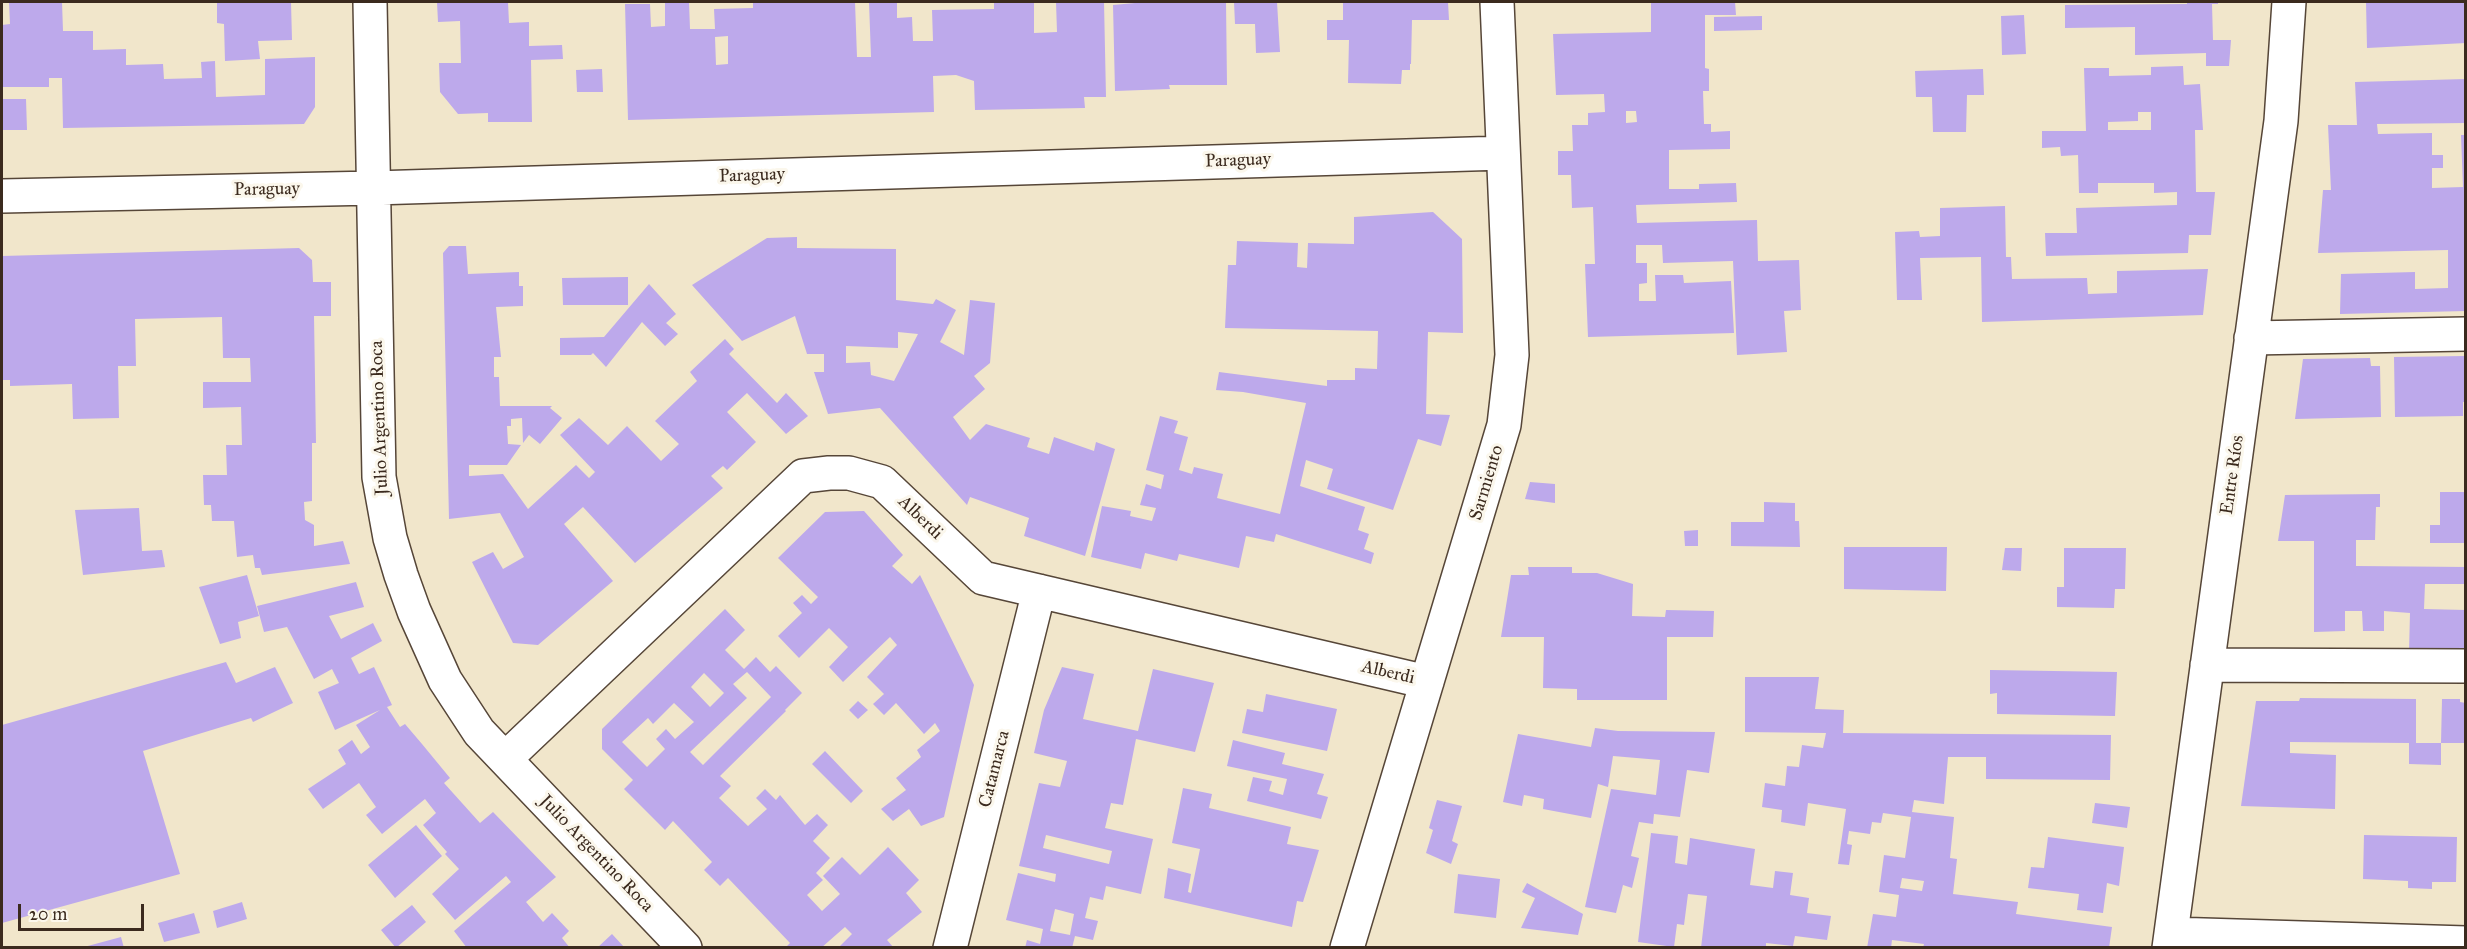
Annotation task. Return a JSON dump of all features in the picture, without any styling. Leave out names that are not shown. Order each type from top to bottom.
[{"type":"street","name":"Julio Argentino Roca","points":[[370,2],[380,477],[390,538],[414,611],[446,680],[479,732],[685,948]]},
{"type":"street","name":"Sarmiento","points":[[1352,947],[1426,682],[1504,425],[1512,355],[1497,2]]},
{"type":"street","name":"Entre Ríos","points":[[2170,941],[2281,121],[2289,2]]},
{"type":"street","name":"Paraguay","points":[[2,196],[374,188],[1503,153]]},
{"type":"street","points":[[2251,338],[2466,334]]},
{"type":"street","name":"Alberdi","points":[[505,759],[803,476],[839,472],[882,482],[983,578],[1426,682]]},
{"type":"street","name":"Catamarca","points":[[951,948],[1039,591]]},
{"type":"street","points":[[2207,665],[2466,666]]},
{"type":"street","points":[[2170,941],[2466,943]]},
{"type":"building","points":[[9,2],[62,2],[63,31],[93,31],[93,50],[126,49],[126,65],[163,64],[164,79],[202,78],[201,62],[215,61],[216,97],[265,95],[265,59],[315,57],[315,107],[304,124],[63,128],[62,78],[49,78],[49,87],[2,87],[2,25],[10,24]]},
{"type":"building","points":[[217,2],[291,2],[292,40],[258,41],[260,59],[225,61],[224,24],[217,23]]},
{"type":"building","points":[[437,2],[508,2],[509,23],[529,22],[529,46],[562,45],[563,59],[531,60],[532,122],[488,122],[488,113],[458,114],[440,92],[439,63],[461,63],[460,21],[438,22]]},
{"type":"building","points":[[665,2],[689,2],[690,29],[715,29],[714,9],[753,8],[753,2],[855,2],[857,57],[871,57],[869,2],[897,2],[897,18],[912,17],[913,41],[933,41],[932,10],[994,9],[994,2],[1034,2],[1034,33],[1057,32],[1056,2],[1104,2],[1106,97],[1084,97],[1085,108],[975,110],[974,81],[956,75],[933,76],[934,112],[628,120],[625,4],[650,4],[651,27],[665,26]],"holes":[[[728,36],[728,64],[716,65],[715,37]]]},
{"type":"building","points":[[1135,2],[1226,2],[1227,85],[1169,85],[1170,89],[1115,91],[1113,5]]},
{"type":"building","points":[[1234,2],[1277,2],[1280,52],[1256,53],[1255,24],[1235,24]]},
{"type":"building","points":[[1343,2],[1448,2],[1449,20],[1412,20],[1410,70],[1402,70],[1401,84],[1348,83],[1349,40],[1327,40],[1327,20],[1343,20]]},
{"type":"building","points":[[1651,2],[1735,2],[1736,15],[1705,15],[1705,68],[1709,69],[1709,91],[1703,91],[1704,124],[1711,124],[1711,132],[1730,131],[1730,149],[1669,150],[1669,189],[1699,189],[1699,184],[1736,183],[1737,202],[1636,205],[1637,223],[1757,220],[1758,261],[1799,260],[1801,310],[1784,311],[1787,352],[1737,355],[1733,261],[1663,263],[1662,245],[1636,245],[1636,263],[1647,263],[1647,283],[1639,284],[1639,301],[1656,301],[1655,275],[1683,275],[1684,283],[1731,281],[1734,333],[1588,337],[1585,264],[1595,264],[1593,207],[1572,208],[1571,175],[1558,175],[1558,151],[1573,151],[1572,125],[1588,125],[1588,113],[1605,112],[1604,94],[1556,95],[1553,34],[1651,32]],"holes":[[[1626,111],[1636,111],[1637,122],[1626,123]]]},
{"type":"building","points":[[2187,2],[2218,2],[2218,4],[2212,4],[2213,40],[2231,40],[2229,66],[2206,66],[2206,53],[2135,55],[2135,27],[2065,28],[2065,5],[2187,4]]},
{"type":"building","points":[[2366,2],[2466,2],[2466,43],[2367,48]]},
{"type":"building","points":[[2024,15],[2026,54],[2002,55],[2001,16]]},
{"type":"building","points":[[1762,16],[1762,30],[1714,31],[1714,17]]},
{"type":"building","points":[[2183,66],[2184,85],[2200,84],[2203,130],[2195,130],[2196,192],[2215,192],[2211,235],[2189,235],[2188,253],[2046,256],[2045,233],[2077,233],[2076,208],[2177,205],[2177,192],[2154,193],[2154,183],[2098,183],[2098,193],[2079,193],[2078,155],[2061,156],[2060,147],[2042,148],[2042,131],[2086,131],[2084,68],[2109,68],[2109,76],[2151,75],[2151,67]],"holes":[[[2138,112],[2151,112],[2151,130],[2108,130],[2108,122],[2138,121]]]},
{"type":"building","points":[[602,69],[603,92],[577,92],[576,70]]},
{"type":"building","points":[[1983,69],[1984,95],[1967,95],[1966,132],[1933,132],[1932,97],[1916,97],[1915,71]]},
{"type":"building","points":[[2466,79],[2466,123],[2377,124],[2378,134],[2432,133],[2432,155],[2443,155],[2443,168],[2432,168],[2432,188],[2463,187],[2461,135],[2466,135],[2466,311],[2340,314],[2341,274],[2415,272],[2415,289],[2448,288],[2448,250],[2318,253],[2323,190],[2331,190],[2328,125],[2357,125],[2355,82]]},
{"type":"building","points":[[2,99],[26,99],[27,130],[2,130]]},
{"type":"building","points":[[2005,206],[2006,257],[2011,257],[2012,279],[2087,278],[2088,294],[2117,293],[2117,271],[2208,269],[2203,315],[1982,322],[1981,257],[1920,258],[1922,300],[1897,300],[1895,232],[1919,231],[1920,237],[1940,236],[1940,208]]},
{"type":"building","points":[[1433,212],[1462,239],[1463,333],[1428,332],[1426,414],[1450,415],[1441,446],[1418,439],[1393,510],[1327,489],[1333,469],[1306,460],[1300,486],[1365,507],[1358,530],[1369,534],[1364,549],[1374,553],[1371,564],[1276,534],[1274,542],[1246,536],[1239,568],[1179,554],[1177,561],[1145,553],[1141,569],[1091,557],[1102,506],[1131,511],[1130,516],[1152,521],[1156,508],[1140,505],[1146,484],[1161,489],[1164,475],[1146,470],[1160,416],[1178,421],[1174,433],[1188,437],[1179,470],[1192,474],[1194,467],[1223,474],[1217,498],[1280,514],[1306,403],[1243,392],[1216,390],[1219,372],[1327,386],[1327,380],[1355,380],[1355,368],[1377,369],[1378,331],[1225,328],[1228,265],[1236,265],[1237,241],[1298,243],[1297,267],[1307,268],[1308,243],[1354,244],[1354,217]]},
{"type":"building","points":[[797,237],[797,248],[896,249],[896,300],[933,304],[936,299],[956,310],[940,342],[964,355],[970,300],[995,303],[990,363],[974,376],[985,389],[953,417],[970,440],[986,424],[1030,438],[1027,447],[1049,454],[1054,437],[1094,451],[1096,442],[1115,449],[1085,556],[1024,536],[1029,518],[970,497],[967,505],[880,408],[828,414],[814,372],[824,372],[824,354],[807,354],[795,316],[742,341],[692,285],[767,238]],"holes":[[[898,332],[918,334],[894,381],[871,375],[870,362],[846,363],[846,346],[898,348]]]},
{"type":"building","points":[[449,246],[466,246],[468,274],[519,272],[519,286],[523,286],[523,306],[496,307],[501,357],[494,357],[494,377],[499,377],[500,406],[552,406],[550,408],[562,418],[540,444],[529,435],[523,443],[522,418],[511,419],[511,426],[507,426],[508,444],[521,445],[507,465],[469,465],[469,476],[503,474],[528,509],[576,465],[589,478],[595,472],[560,435],[579,418],[608,445],[627,426],[661,461],[679,444],[655,421],[697,381],[690,372],[725,339],[734,349],[729,354],[777,403],[786,393],[808,416],[786,434],[747,393],[727,412],[756,442],[727,470],[723,466],[711,476],[723,488],[635,563],[583,507],[564,524],[613,581],[538,645],[513,643],[472,562],[493,552],[503,569],[524,557],[500,513],[449,519],[443,253]]},
{"type":"building","points":[[299,248],[312,260],[313,282],[331,282],[331,316],[314,316],[316,443],[312,443],[312,501],[304,502],[305,520],[314,525],[314,546],[343,541],[350,564],[262,575],[260,568],[255,568],[253,555],[237,557],[234,521],[212,521],[211,505],[204,505],[203,475],[227,475],[226,445],[242,445],[241,407],[203,408],[203,382],[251,382],[250,358],[223,358],[222,317],[135,319],[136,366],[118,366],[119,418],[73,419],[72,384],[10,386],[10,380],[2,380],[2,256]]},
{"type":"building","points":[[628,277],[628,305],[563,305],[562,278]]},
{"type":"building","points":[[649,284],[676,314],[666,323],[678,334],[665,346],[642,322],[606,367],[593,353],[591,355],[560,355],[560,338],[604,337]]},
{"type":"building","points":[[2466,356],[2466,402],[2463,402],[2463,416],[2395,417],[2394,357]]},
{"type":"building","points":[[2370,358],[2371,366],[2380,366],[2381,417],[2295,419],[2303,359]]},
{"type":"building","points":[[1530,482],[1555,484],[1555,503],[1525,499]]},
{"type":"building","points":[[2440,492],[2466,492],[2466,543],[2430,543],[2430,525],[2440,525]]},
{"type":"building","points":[[2380,494],[2380,507],[2376,507],[2375,540],[2356,540],[2356,566],[2466,567],[2466,584],[2425,584],[2424,609],[2466,610],[2466,652],[2409,652],[2410,613],[2384,611],[2384,631],[2363,631],[2362,611],[2345,611],[2345,631],[2314,632],[2314,541],[2278,541],[2285,495]]},
{"type":"building","points":[[1764,502],[1795,503],[1795,521],[1799,521],[1800,547],[1731,546],[1731,522],[1764,522]]},
{"type":"building","points":[[139,508],[142,551],[162,550],[165,567],[83,575],[75,510]]},
{"type":"building","points":[[864,511],[903,555],[892,566],[912,584],[920,575],[974,685],[944,817],[921,826],[909,809],[893,821],[881,809],[906,790],[896,778],[921,757],[917,750],[940,731],[935,723],[924,734],[896,703],[884,715],[873,704],[884,694],[867,677],[897,645],[890,637],[843,682],[829,667],[848,647],[829,628],[799,658],[778,636],[802,613],[793,603],[802,595],[811,604],[818,597],[778,558],[825,512]]},
{"type":"building","points":[[1698,530],[1698,546],[1685,546],[1684,531]]},
{"type":"building","points":[[1844,547],[1947,547],[1946,591],[1844,589]]},
{"type":"building","points":[[2005,548],[2022,548],[2021,571],[2002,570]]},
{"type":"building","points":[[2064,548],[2126,548],[2125,589],[2115,589],[2114,608],[2057,607],[2057,587],[2064,587]]},
{"type":"building","points":[[1528,567],[1572,567],[1572,573],[1597,573],[1633,584],[1632,616],[1665,617],[1666,610],[1714,611],[1713,637],[1667,637],[1667,700],[1577,700],[1577,689],[1543,688],[1544,637],[1501,637],[1511,575],[1529,575]]},
{"type":"building","points":[[247,575],[259,616],[238,622],[241,638],[220,644],[199,587]]},
{"type":"building","points":[[356,582],[364,607],[329,616],[341,639],[373,623],[382,641],[351,658],[359,674],[374,667],[392,705],[387,707],[400,727],[405,724],[422,744],[450,778],[444,783],[480,823],[493,812],[556,877],[526,902],[543,922],[552,913],[569,931],[562,938],[570,948],[467,948],[454,931],[511,882],[506,876],[455,920],[432,894],[459,869],[423,825],[436,813],[425,799],[382,834],[366,815],[376,807],[359,783],[323,809],[308,789],[346,764],[338,750],[352,740],[361,754],[370,747],[356,725],[380,710],[335,730],[318,692],[339,683],[332,669],[314,679],[287,627],[264,632],[257,606]]},
{"type":"building","points":[[725,609],[745,630],[725,650],[744,669],[756,657],[770,672],[776,666],[802,693],[720,776],[731,786],[719,798],[748,826],[767,809],[756,798],[765,789],[776,800],[780,795],[805,825],[817,814],[828,825],[813,841],[830,858],[816,873],[823,880],[807,895],[822,911],[840,894],[823,876],[842,857],[860,875],[888,847],[919,880],[906,893],[922,912],[887,940],[894,948],[838,948],[852,934],[845,927],[821,948],[785,948],[790,943],[728,878],[720,886],[704,870],[712,862],[673,821],[665,830],[624,789],[633,780],[602,749],[602,729]],"holes":[[[747,672],[771,697],[703,765],[690,752],[747,698],[733,684]],[[704,673],[724,693],[710,707],[691,687]],[[674,703],[694,722],[675,739],[666,729],[656,739],[665,749],[647,767],[622,742],[648,718],[653,724]]]},
{"type":"building","points":[[226,662],[236,683],[275,667],[293,703],[253,722],[251,718],[143,751],[180,874],[2,923],[2,725]]},
{"type":"building","points":[[1062,667],[1094,674],[1083,719],[1138,731],[1153,669],[1214,683],[1195,752],[1136,739],[1123,805],[1111,803],[1105,828],[1153,839],[1141,894],[1106,886],[1103,900],[1090,897],[1085,918],[1098,921],[1093,940],[1075,936],[1072,948],[1025,948],[1027,940],[1040,944],[1043,929],[1006,920],[1018,873],[1055,882],[1056,874],[1019,866],[1039,783],[1060,787],[1067,761],[1034,753],[1044,710]],"holes":[[[1046,835],[1112,851],[1109,864],[1043,848]],[[1055,909],[1074,914],[1070,935],[1050,931]]]},
{"type":"building","points":[[1990,670],[2117,672],[2115,716],[1997,714],[1997,693],[1990,694]]},
{"type":"building","points":[[1745,677],[1819,677],[1815,709],[1844,710],[1843,733],[2111,735],[2110,780],[1986,779],[1986,757],[1948,757],[1944,804],[1914,800],[1912,812],[1954,817],[1950,858],[1957,859],[1953,894],[2018,902],[2016,914],[2112,927],[2109,948],[1923,948],[1924,944],[1892,940],[1891,948],[1867,948],[1873,914],[1896,917],[1899,895],[1879,892],[1884,855],[1905,858],[1911,817],[1883,813],[1881,823],[1872,822],[1870,834],[1849,831],[1847,844],[1852,845],[1849,865],[1838,864],[1846,809],[1808,803],[1805,826],[1781,822],[1782,810],[1762,807],[1765,783],[1785,786],[1787,766],[1799,767],[1802,745],[1823,748],[1826,733],[1745,732]],"holes":[[[1902,878],[1924,881],[1922,891],[1900,888]]]},
{"type":"building","points":[[1266,694],[1337,709],[1327,751],[1242,733],[1247,709],[1263,712]]},
{"type":"building","points":[[2300,698],[2416,699],[2416,743],[2441,743],[2441,765],[2409,764],[2409,743],[2290,742],[2290,753],[2336,755],[2335,809],[2241,806],[2256,701],[2299,701]]},
{"type":"building","points":[[2442,699],[2460,699],[2460,702],[2466,703],[2466,743],[2441,743]]},
{"type":"building","points":[[858,701],[868,710],[858,719],[849,710]]},
{"type":"building","points":[[1595,728],[1618,731],[1715,732],[1709,773],[1687,770],[1680,817],[1654,814],[1653,824],[1639,822],[1631,856],[1639,858],[1632,888],[1623,885],[1616,913],[1585,907],[1611,789],[1656,795],[1660,760],[1613,756],[1608,787],[1598,784],[1591,818],[1543,809],[1544,799],[1524,795],[1522,806],[1503,802],[1518,734],[1591,747]]},
{"type":"building","points":[[1233,740],[1285,753],[1282,764],[1324,774],[1317,794],[1328,797],[1321,819],[1247,801],[1253,777],[1272,781],[1269,791],[1283,795],[1287,779],[1227,766]]},
{"type":"building","points":[[825,751],[863,791],[851,803],[812,764]]},
{"type":"building","points":[[1183,788],[1212,794],[1209,808],[1291,827],[1287,844],[1319,850],[1303,902],[1297,901],[1292,927],[1164,898],[1168,868],[1191,874],[1188,892],[1191,893],[1200,849],[1172,843]]},
{"type":"building","points":[[1437,800],[1462,806],[1452,841],[1458,844],[1451,864],[1426,853],[1433,830],[1429,828]]},
{"type":"building","points":[[2095,803],[2130,807],[2127,828],[2092,823]]},
{"type":"building","points":[[416,825],[442,856],[395,898],[368,865]]},
{"type":"building","points":[[1651,833],[1678,836],[1675,863],[1687,865],[1690,838],[1755,849],[1750,885],[1773,888],[1775,871],[1793,873],[1790,895],[1809,898],[1807,913],[1831,916],[1827,940],[1795,936],[1793,946],[1766,943],[1766,948],[1701,948],[1707,896],[1688,894],[1684,925],[1677,924],[1674,947],[1638,942]]},
{"type":"building","points":[[2364,835],[2457,837],[2456,882],[2432,882],[2432,889],[2408,888],[2408,881],[2363,879]]},
{"type":"building","points":[[2048,837],[2124,847],[2119,886],[2107,883],[2103,913],[2077,910],[2079,894],[2028,888],[2031,867],[2044,868]]},
{"type":"building","points":[[1458,874],[1500,879],[1496,918],[1454,913]]},
{"type":"building","points":[[1527,883],[1583,914],[1578,935],[1521,928],[1535,898],[1522,892]]},
{"type":"building","points":[[242,902],[247,919],[217,928],[213,911]]},
{"type":"building","points":[[412,905],[426,922],[396,948],[381,930]]},
{"type":"building","points":[[194,913],[200,933],[164,942],[158,923]]},
{"type":"building","points":[[612,934],[625,948],[597,948]]},
{"type":"building","points":[[121,937],[124,948],[84,948],[84,947]]}]
